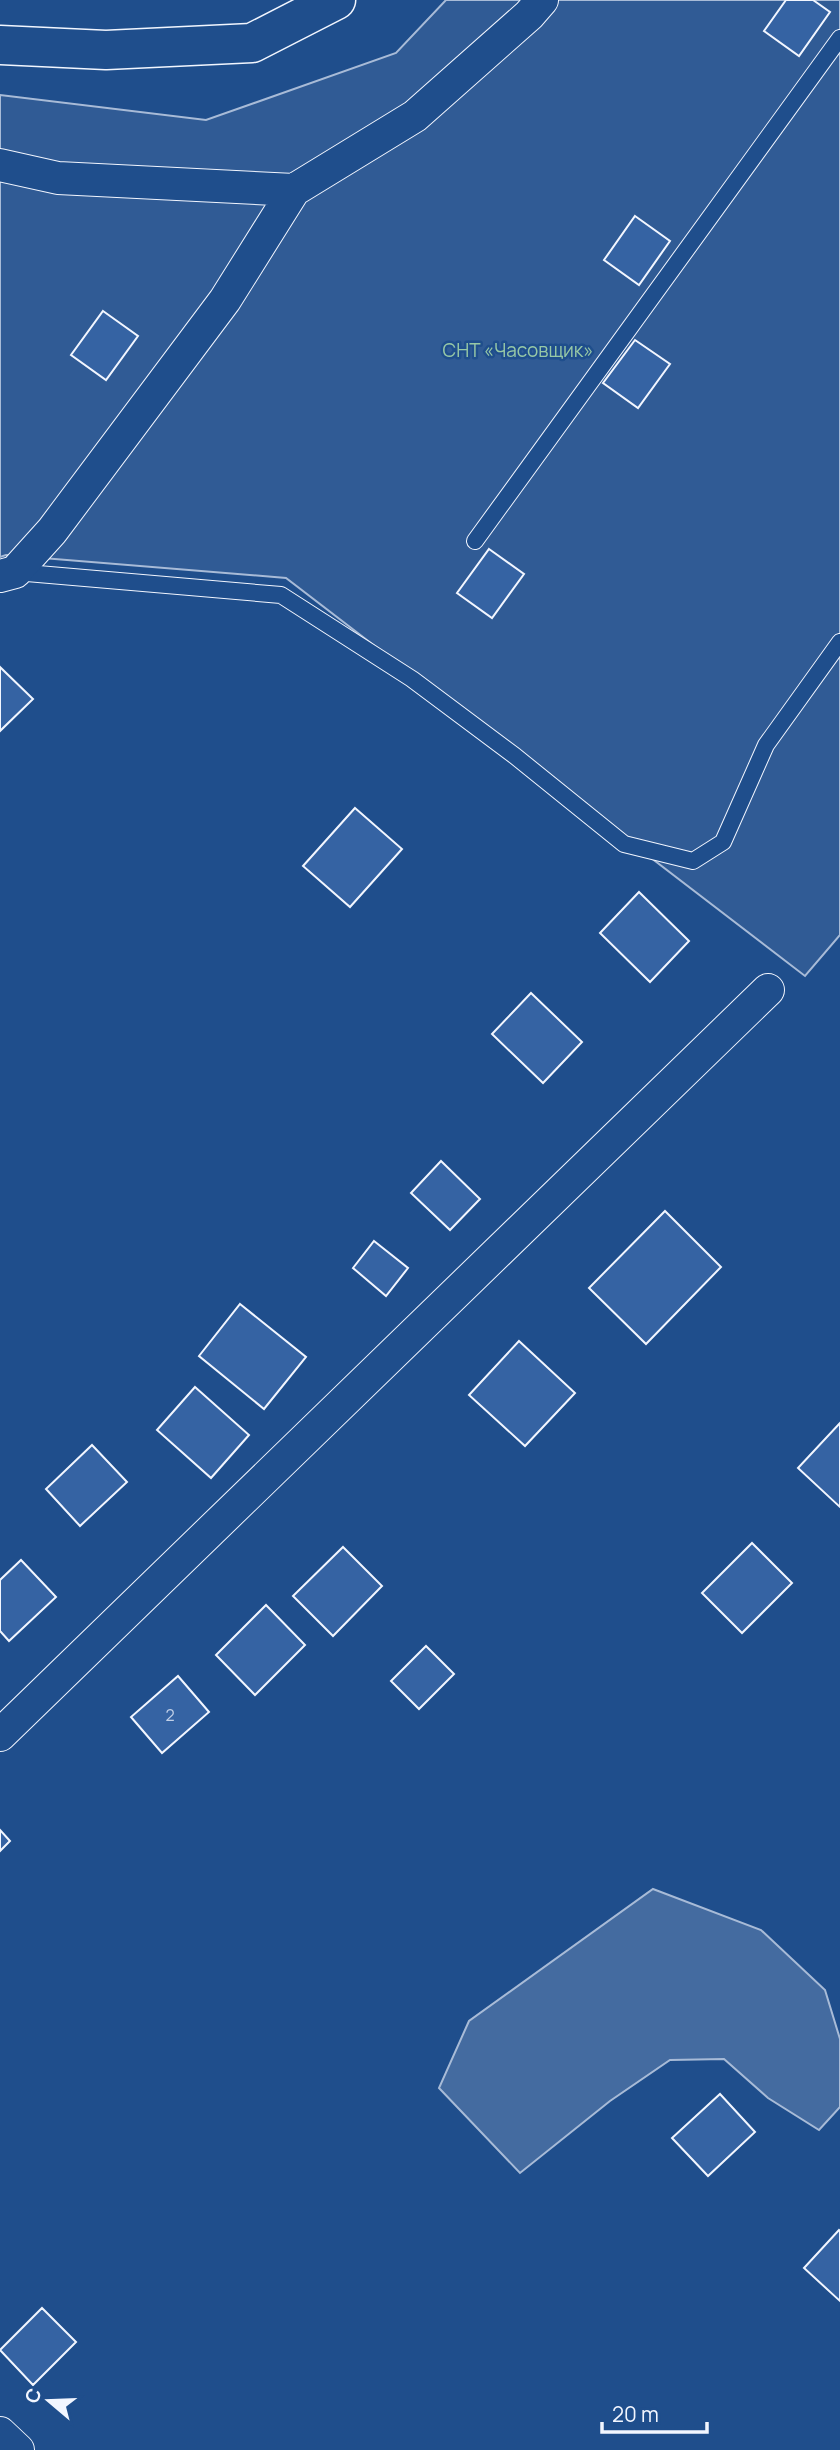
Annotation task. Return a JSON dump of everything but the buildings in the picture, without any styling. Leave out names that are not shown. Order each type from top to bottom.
[{"type":"main road","points":[[0,45],[106,50],[251,43],[336,0]]},
{"type":"street","points":[[8,574],[52,531],[225,300],[295,190],[415,116],[529,15],[542,0]]},
{"type":"street","points":[[0,165],[58,177],[295,190]]},
{"type":"street","points":[[0,1735],[768,990]]},
{"type":"street","points":[[0,2433],[18,2450]]},
{"type":"lane","points":[[475,541],[840,38]]},
{"type":"lane","points":[[8,574],[281,595],[412,679],[624,844],[693,861],[723,842],[766,745],[840,642]]},
{"type":"shaded area","name":"СНТ «Часовщик»","points":[[446,0],[840,0],[840,935],[805,976],[286,578],[6,555],[0,557],[0,95],[206,120],[396,53]]},
{"type":"shaded area","points":[[653,1889],[761,1930],[825,1990],[840,2039],[840,2107],[819,2130],[768,2098],[724,2059],[670,2060],[610,2101],[520,2173],[439,2088],[469,2021]]}]
